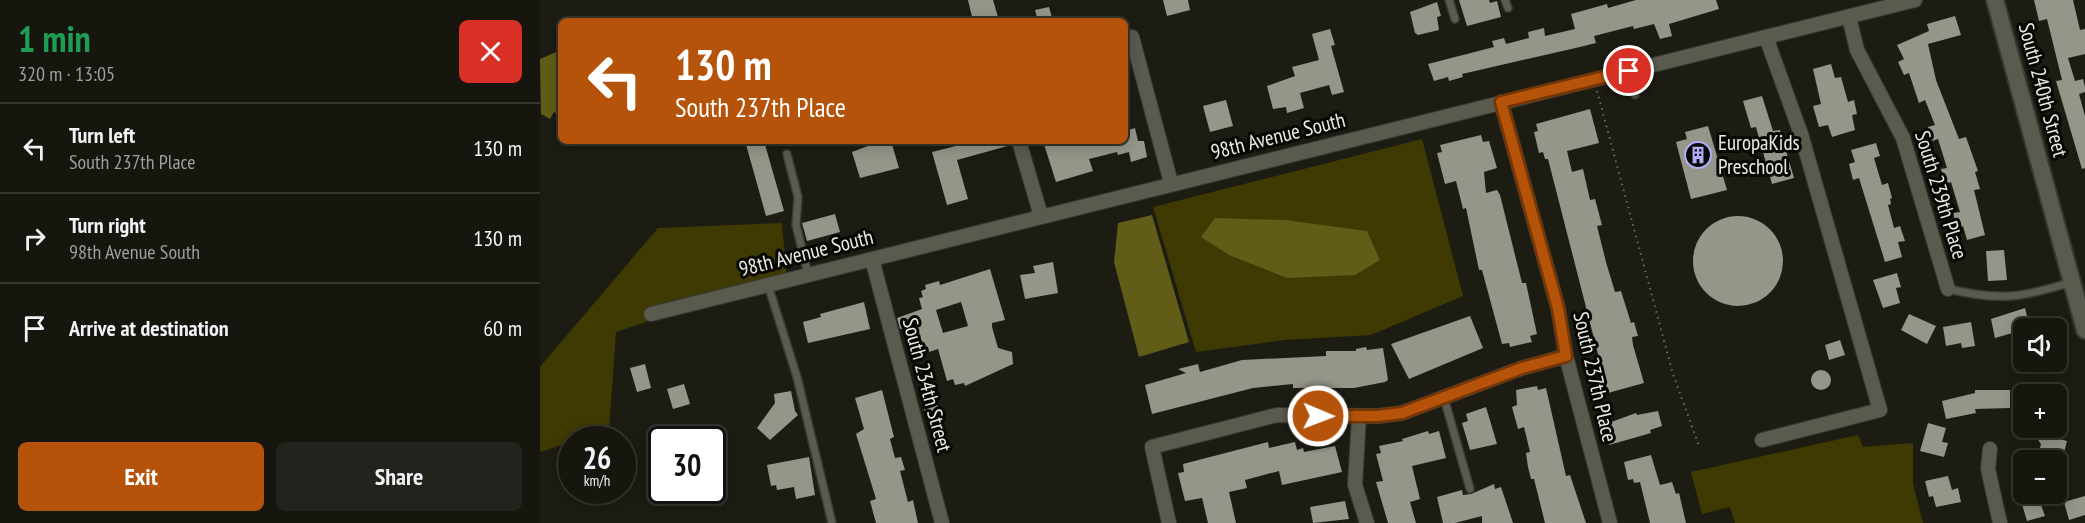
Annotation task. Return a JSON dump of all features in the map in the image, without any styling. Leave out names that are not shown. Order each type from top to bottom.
[{"type":"main road","name":"South 240th Street","points":[[1995,0],[2085,330]]},
{"type":"street","name":"98th Avenue South","points":[[651,314],[1915,0]]},
{"type":"street","name":"South 239th Place","points":[[1849,17],[1857,50],[1903,138],[1948,289]]},
{"type":"street","points":[[1132,37],[1171,183]]},
{"type":"street","points":[[1761,440],[1880,410],[1801,134],[1766,38]]},
{"type":"street","name":"South 237th Place","points":[[1501,102],[1558,308],[1566,356],[1610,523]]},
{"type":"street","points":[[1020,144],[1041,216]]},
{"type":"street","name":"South 234th Street","points":[[872,259],[942,523]]},
{"type":"street","points":[[1169,523],[1152,447],[1277,415],[1359,416],[1402,413],[1522,368],[1566,356]]},
{"type":"street","points":[[1359,416],[1355,485],[1367,523]]},
{"type":"street","points":[[1990,449],[1988,469],[2000,523]]},
{"type":"lane","points":[[1449,0],[1455,19]]},
{"type":"lane","points":[[1505,0],[1508,8]]},
{"type":"lane","points":[[1629,71],[1635,95]]},
{"type":"lane","points":[[788,154],[798,197],[796,225],[808,274]]},
{"type":"lane","points":[[1948,289],[1992,298],[2009,297],[2072,282]]},
{"type":"lane","points":[[768,285],[794,366],[832,523]]},
{"type":"lane","points":[[1444,398],[1470,489]]},
{"type":"path","points":[[1594,80],[1673,374],[1699,446]]},
{"type":"shaded area","points":[[558,51],[558,114],[554,112],[550,119],[541,114],[540,59]]},
{"type":"shaded area","points":[[1422,139],[1463,296],[1371,335],[1285,340],[1196,352],[1153,207]]},
{"type":"shaded area","points":[[1152,215],[1189,342],[1139,357],[1114,262],[1118,223]]},
{"type":"shaded area","points":[[1215,218],[1285,220],[1367,231],[1380,260],[1355,275],[1287,278],[1229,255],[1201,237]]},
{"type":"shaded area","points":[[782,223],[787,280],[651,314],[646,322],[616,332],[609,426],[558,426],[558,446],[540,452],[540,367],[658,228]]},
{"type":"shaded area","points":[[1858,435],[1863,447],[1913,443],[1913,484],[1923,523],[1735,523],[1730,507],[1702,514],[1691,472]]},
{"type":"building","points":[[968,0],[993,0],[998,17],[972,18]]},
{"type":"building","points":[[1163,0],[1188,0],[1190,10],[1167,16]]},
{"type":"building","points":[[1459,0],[1489,0],[1490,3],[1497,1],[1501,17],[1467,26]]},
{"type":"building","points":[[1636,0],[1716,0],[1719,9],[1669,24],[1672,36],[1660,39],[1654,24],[1634,29],[1633,26],[1594,36],[1596,43],[1462,74],[1463,77],[1449,81],[1448,77],[1434,81],[1428,64],[1494,47],[1492,41],[1504,38],[1506,44],[1529,38],[1528,32],[1544,28],[1545,36],[1575,29],[1571,14],[1607,4],[1608,8]]},
{"type":"building","points":[[2034,0],[2073,0],[2080,30],[2085,29],[2085,54],[2068,58],[2075,81],[2083,79],[2085,87],[2085,92],[2079,94],[2085,116],[2085,168],[2082,169],[2056,81],[2062,80],[2047,19],[2039,21]]},
{"type":"building","points":[[1437,2],[1441,16],[1437,17],[1439,30],[1418,35],[1415,33],[1410,12]]},
{"type":"building","points":[[1049,7],[1052,18],[1037,18],[1035,10]]},
{"type":"building","points":[[1955,16],[1961,35],[1928,44],[1936,80],[1959,139],[1966,137],[1978,171],[1975,172],[1980,189],[1974,190],[1985,235],[1967,240],[1963,226],[1957,228],[1953,213],[1960,212],[1951,182],[1946,184],[1941,169],[1947,168],[1938,139],[1932,141],[1928,127],[1935,125],[1925,100],[1919,103],[1909,73],[1904,75],[1898,62],[1904,59],[1897,45],[1929,31],[1927,24]]},
{"type":"building","points":[[1330,29],[1335,45],[1331,46],[1344,92],[1332,95],[1329,85],[1300,93],[1304,108],[1287,113],[1286,107],[1273,109],[1267,86],[1295,76],[1292,67],[1319,60],[1312,34]]},
{"type":"building","points":[[1831,64],[1835,78],[1841,77],[1848,102],[1854,100],[1857,114],[1852,115],[1855,130],[1832,137],[1828,125],[1819,127],[1813,106],[1821,104],[1813,69]]},
{"type":"building","points":[[1762,96],[1773,131],[1780,130],[1794,178],[1772,184],[1756,127],[1751,128],[1743,101]]},
{"type":"building","points":[[1226,100],[1233,126],[1210,132],[1203,106]]},
{"type":"building","points":[[1590,109],[1599,143],[1567,151],[1572,172],[1583,169],[1590,200],[1595,199],[1602,225],[1597,226],[1615,292],[1621,291],[1631,323],[1634,322],[1638,336],[1632,337],[1633,345],[1644,383],[1608,393],[1548,159],[1545,159],[1543,152],[1539,153],[1534,132],[1538,131],[1536,124]]},
{"type":"building","name":"EuropaKids Preschool","points":[[1708,126],[1727,190],[1691,199],[1676,142],[1687,139],[1685,132]]},
{"type":"building","points":[[1135,128],[1138,141],[1144,141],[1147,157],[1131,162],[1129,152],[1118,155],[1117,152],[1089,159],[1093,171],[1056,182],[1044,144],[1128,144],[1128,130]]},
{"type":"building","points":[[1481,135],[1483,142],[1489,141],[1497,168],[1484,172],[1486,193],[1497,190],[1500,195],[1522,283],[1526,283],[1537,334],[1530,336],[1532,342],[1510,347],[1509,343],[1502,344],[1482,270],[1479,270],[1466,208],[1463,209],[1456,181],[1445,184],[1437,153],[1442,152],[1440,145]]},
{"type":"building","points":[[1876,143],[1880,156],[1874,158],[1882,185],[1888,183],[1892,198],[1890,199],[1891,204],[1888,205],[1894,228],[1900,226],[1905,241],[1898,242],[1902,257],[1885,262],[1859,178],[1853,180],[1849,164],[1855,162],[1851,150]]},
{"type":"building","points":[[746,144],[765,144],[784,211],[766,216]]},
{"type":"building","points":[[873,144],[892,144],[899,168],[860,178],[852,152]]},
{"type":"building","points":[[960,145],[1011,145],[957,160],[968,199],[947,205],[932,152]]},
{"type":"building","points":[[835,214],[840,232],[807,241],[802,223]]},
{"type":"building","points":[[1738,216],[1755,219],[1770,229],[1780,244],[1783,261],[1780,278],[1770,293],[1755,303],[1738,306],[1721,303],[1706,293],[1696,278],[1693,261],[1696,244],[1706,229],[1721,219]]},
{"type":"building","points":[[2004,250],[2007,280],[1988,281],[1986,251]]},
{"type":"building","points":[[1053,262],[1058,293],[1025,299],[1020,275],[1035,273],[1033,266]]},
{"type":"building","points":[[990,269],[1005,320],[992,323],[992,327],[998,348],[1012,352],[1013,364],[965,386],[964,383],[955,385],[953,379],[947,381],[938,349],[923,354],[914,325],[900,329],[897,318],[922,309],[919,298],[923,297],[921,291],[926,289],[925,285],[939,281],[940,285]],"holes":[[[961,302],[968,326],[943,333],[936,310]]]},
{"type":"building","points":[[1897,273],[1901,287],[1896,288],[1900,303],[1883,308],[1873,280]]},
{"type":"building","points":[[864,302],[870,329],[808,343],[803,322],[821,317],[820,314]]},
{"type":"building","points":[[2025,308],[2028,318],[2013,318],[2013,333],[1995,338],[1991,319]]},
{"type":"building","points":[[1909,314],[1936,326],[1927,344],[1901,330]]},
{"type":"building","points":[[1470,316],[1483,348],[1409,379],[1391,344]]},
{"type":"building","points":[[1971,322],[1975,346],[1962,348],[1961,343],[1946,346],[1943,327]]},
{"type":"building","points":[[1840,340],[1845,355],[1829,360],[1825,345]]},
{"type":"building","points":[[1366,347],[1367,350],[1383,348],[1388,380],[1385,382],[1354,388],[1293,388],[1293,384],[1253,388],[1152,414],[1145,385],[1186,373],[1178,369],[1198,364],[1200,372],[1242,360],[1326,356],[1326,351],[1356,351],[1356,349]]},
{"type":"building","points":[[645,364],[651,388],[637,392],[630,368]]},
{"type":"building","points":[[1821,370],[1828,373],[1831,380],[1828,387],[1821,390],[1814,387],[1811,380],[1814,373]]},
{"type":"building","points":[[684,384],[690,404],[673,409],[667,389]]},
{"type":"building","points":[[1537,386],[1538,390],[1546,388],[1566,476],[1570,475],[1586,523],[1545,523],[1534,479],[1531,479],[1528,467],[1526,453],[1530,452],[1524,427],[1518,429],[1512,407],[1517,405],[1516,390]]},
{"type":"building","points":[[882,390],[894,437],[890,439],[895,458],[901,457],[905,470],[900,471],[908,502],[913,500],[918,523],[876,523],[870,501],[876,499],[856,434],[864,429],[855,398]]},
{"type":"building","points":[[1975,390],[2010,390],[2010,408],[1975,409],[1976,413],[1946,419],[1942,401],[1975,393]]},
{"type":"building","points":[[791,391],[798,415],[770,440],[757,428],[775,403],[774,394]]},
{"type":"building","points":[[933,391],[939,411],[926,415],[920,395]]},
{"type":"building","points":[[1486,407],[1497,444],[1470,450],[1462,423],[1468,421],[1466,414]]},
{"type":"building","points":[[1658,411],[1662,426],[1650,430],[1651,433],[1609,445],[1603,425],[1636,413],[1637,415]]},
{"type":"building","points":[[1928,423],[1946,428],[1942,442],[1948,443],[1944,457],[1920,451]]},
{"type":"building","points":[[1428,431],[1429,434],[1439,431],[1446,458],[1412,466],[1420,499],[1410,502],[1416,523],[1388,523],[1376,482],[1383,481],[1376,454],[1381,453],[1379,446],[1403,441],[1402,439]]},
{"type":"building","points":[[2037,438],[2067,441],[2065,450],[2040,450],[2041,444]]},
{"type":"building","points":[[1268,442],[1269,448],[1295,442],[1297,450],[1303,448],[1304,452],[1335,446],[1342,472],[1282,485],[1279,471],[1245,480],[1247,488],[1229,492],[1236,523],[1208,523],[1202,498],[1185,501],[1178,473],[1184,472],[1183,464]]},
{"type":"building","points":[[1651,455],[1660,485],[1672,482],[1676,494],[1679,493],[1686,523],[1650,523],[1640,482],[1634,483],[1633,479],[1628,480],[1624,462]]},
{"type":"building","points":[[809,457],[815,495],[796,499],[794,487],[777,490],[776,485],[771,486],[767,465]]},
{"type":"building","points":[[1948,476],[1952,490],[1958,488],[1961,502],[1936,507],[1933,496],[1929,497],[1925,481]]},
{"type":"building","points":[[1494,484],[1495,489],[1501,487],[1513,523],[1482,523],[1482,516],[1455,523],[1443,523],[1437,497],[1462,490],[1463,495],[1471,494]]},
{"type":"building","points":[[2085,496],[2085,515],[2069,520],[2065,504],[2067,504],[2067,501]]},
{"type":"building","points":[[1345,501],[1349,519],[1313,523],[1310,507]]},
{"type":"building","points":[[2022,504],[2041,504],[2045,516],[2027,521]]},
{"type":"place","name":"EuropaKids Preschool","points":[[1698,155]]},
{"type":"route","points":[[1318,416],[1378,416],[1402,413],[1522,368],[1566,356],[1558,308],[1501,102],[1629,71]]}]
